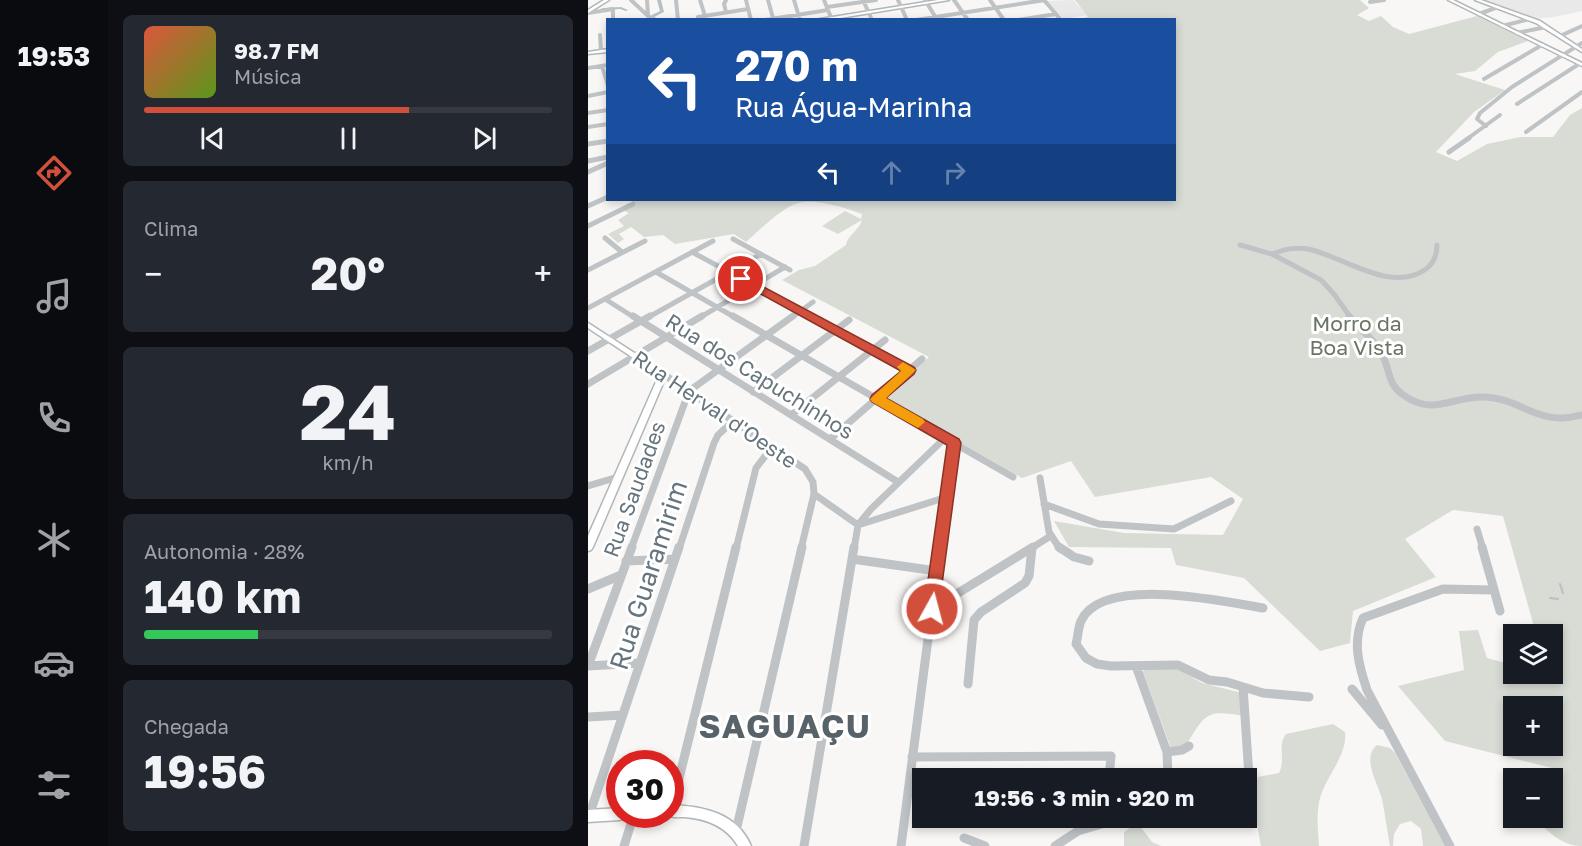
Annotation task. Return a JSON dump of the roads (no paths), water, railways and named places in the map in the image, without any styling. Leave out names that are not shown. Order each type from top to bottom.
[{"type":"main road","points":[[588,12],[606,0]]},
{"type":"main road","points":[[832,18],[947,0]]},
{"type":"main road","points":[[1450,0],[1580,64]]},
{"type":"main road","points":[[1476,0],[1530,19],[1582,51]]},
{"type":"main road","points":[[588,53],[606,50]]},
{"type":"main road","name":"Rua Herval d'Oeste","points":[[588,325],[663,374]]},
{"type":"main road","points":[[588,547],[663,374]]},
{"type":"main road","points":[[684,813],[712,816],[736,831],[745,846]]},
{"type":"main road","points":[[589,816],[606,815]]},
{"type":"street","points":[[631,0],[649,18]]},
{"type":"street","points":[[647,0],[649,18]]},
{"type":"street","points":[[676,0],[678,18]]},
{"type":"street","points":[[700,0],[705,16]]},
{"type":"street","points":[[746,0],[750,18]]},
{"type":"street","points":[[768,0],[773,18],[800,17],[827,9],[876,0]]},
{"type":"street","points":[[794,0],[800,17]]},
{"type":"street","points":[[824,0],[832,18]]},
{"type":"street","points":[[897,0],[906,18]]},
{"type":"street","points":[[954,0],[967,18]]},
{"type":"street","points":[[990,0],[1002,18]]},
{"type":"street","points":[[926,2],[936,18],[1021,2],[1044,0],[1059,18]]},
{"type":"street","points":[[1370,2],[1384,0]]},
{"type":"street","points":[[863,1],[871,18]]},
{"type":"street","points":[[725,2],[726,12]]},
{"type":"street","points":[[1021,2],[1034,18],[1056,14]]},
{"type":"street","points":[[1479,14],[1498,8]]},
{"type":"street","points":[[588,12],[613,9],[613,18]]},
{"type":"street","points":[[698,17],[748,9]]},
{"type":"street","points":[[1502,26],[1530,19]]},
{"type":"street","points":[[1560,36],[1582,26]]},
{"type":"street","points":[[1517,33],[1546,27]]},
{"type":"street","points":[[600,35],[601,51]]},
{"type":"street","points":[[1486,126],[1477,119],[1480,112],[1515,84],[1582,43]]},
{"type":"street","points":[[1484,79],[1542,45]]},
{"type":"street","points":[[1517,104],[1580,64]]},
{"type":"street","points":[[588,68],[606,65]]},
{"type":"street","points":[[602,66],[606,78]]},
{"type":"street","points":[[588,96],[606,92]]},
{"type":"street","points":[[1526,132],[1582,92]]},
{"type":"street","points":[[588,112],[606,110]]},
{"type":"street","points":[[1449,152],[1500,115]]},
{"type":"street","points":[[588,127],[606,124]]},
{"type":"street","points":[[588,144],[606,141]]},
{"type":"street","points":[[588,161],[606,157]]},
{"type":"street","points":[[588,172],[606,164]]},
{"type":"street","points":[[588,206],[606,198]]},
{"type":"street","points":[[588,225],[633,204],[628,201]]},
{"type":"street","points":[[606,238],[622,252]]},
{"type":"street","points":[[588,384],[717,307],[788,268],[733,238]]},
{"type":"street","points":[[588,260],[591,268],[645,241]]},
{"type":"street","points":[[588,308],[713,241]]},
{"type":"street","points":[[1240,245],[1272,254],[1326,283],[1355,323],[1380,349],[1389,381],[1398,392],[1412,401],[1429,406],[1487,397],[1539,417],[1570,419],[1582,415]]},
{"type":"street","points":[[1272,254],[1284,249],[1309,251],[1334,256],[1379,276],[1398,278],[1425,271],[1438,253],[1437,245]]},
{"type":"street","points":[[692,252],[910,370]]},
{"type":"street","points":[[588,351],[761,254]]},
{"type":"street","points":[[656,272],[1013,477]]},
{"type":"street","name":"Rua dos Capuchinhos","points":[[605,299],[898,482]]},
{"type":"street","points":[[689,392],[813,302]]},
{"type":"street","points":[[753,392],[849,320]]},
{"type":"street","points":[[791,415],[885,340]]},
{"type":"street","points":[[830,439],[922,359]]},
{"type":"street","name":"Rua Herval d'Oeste","points":[[663,374],[807,471],[813,482],[814,494]]},
{"type":"street","name":"Rua Saudades","points":[[588,666],[689,392]]},
{"type":"street","name":"Rua Guaramirim","points":[[589,816],[714,443],[718,435],[733,421]]},
{"type":"street","points":[[804,846],[858,525],[898,482],[945,438]]},
{"type":"street","points":[[901,846],[954,443]]},
{"type":"street","points":[[684,759],[756,468],[772,447]]},
{"type":"street","points":[[588,486],[618,477]]},
{"type":"street","points":[[1040,478],[1049,537],[1070,558],[1089,561]]},
{"type":"street","points":[[736,831],[814,494],[858,525]]},
{"type":"street","points":[[858,525],[946,497]]},
{"type":"street","points":[[1044,504],[1100,524],[1174,529],[1231,501]]},
{"type":"street","points":[[1477,529],[1500,611]]},
{"type":"street","points":[[932,609],[1049,537]]},
{"type":"street","points":[[968,684],[974,620],[981,612],[1025,583],[1029,576],[1028,550]]},
{"type":"street","points":[[626,561],[675,559]]},
{"type":"street","points":[[852,559],[937,571]]},
{"type":"street","points":[[588,589],[621,575]]},
{"type":"street","points":[[1450,846],[1367,690],[1359,663],[1356,635],[1363,618],[1443,589],[1493,590]]},
{"type":"street","points":[[1263,608],[1197,598],[1144,594],[1115,597],[1094,606],[1084,616],[1077,631],[1076,644],[1081,653],[1097,664],[1178,665],[1202,678],[1271,694],[1309,697]]},
{"type":"street","points":[[588,666],[640,663]]},
{"type":"street","points":[[1136,666],[1167,752],[1168,768]]},
{"type":"street","points":[[1243,687],[1247,768]]},
{"type":"street","points":[[1353,689],[1389,734]]},
{"type":"street","points":[[588,717],[623,715]]},
{"type":"street","points":[[1167,752],[1182,750],[1189,746]]},
{"type":"street","points":[[912,757],[1111,756],[1110,768]]},
{"type":"street","points":[[624,846],[630,828]]},
{"type":"street","points":[[1055,846],[1085,828]]},
{"type":"street","points":[[964,838],[985,846]]},
{"type":"waterway","points":[[654,16],[662,12],[659,0]]},
{"type":"waterway","points":[[603,9],[626,10]]},
{"type":"waterway","points":[[1560,584],[1563,593]]},
{"type":"waterway","points":[[1550,598],[1558,599]]},
{"type":"district","name":"SAGUAÇU","points":[[785,725]]},
{"type":"park label","name":"Morro da Boa Vista","points":[[1357,335]]}]
